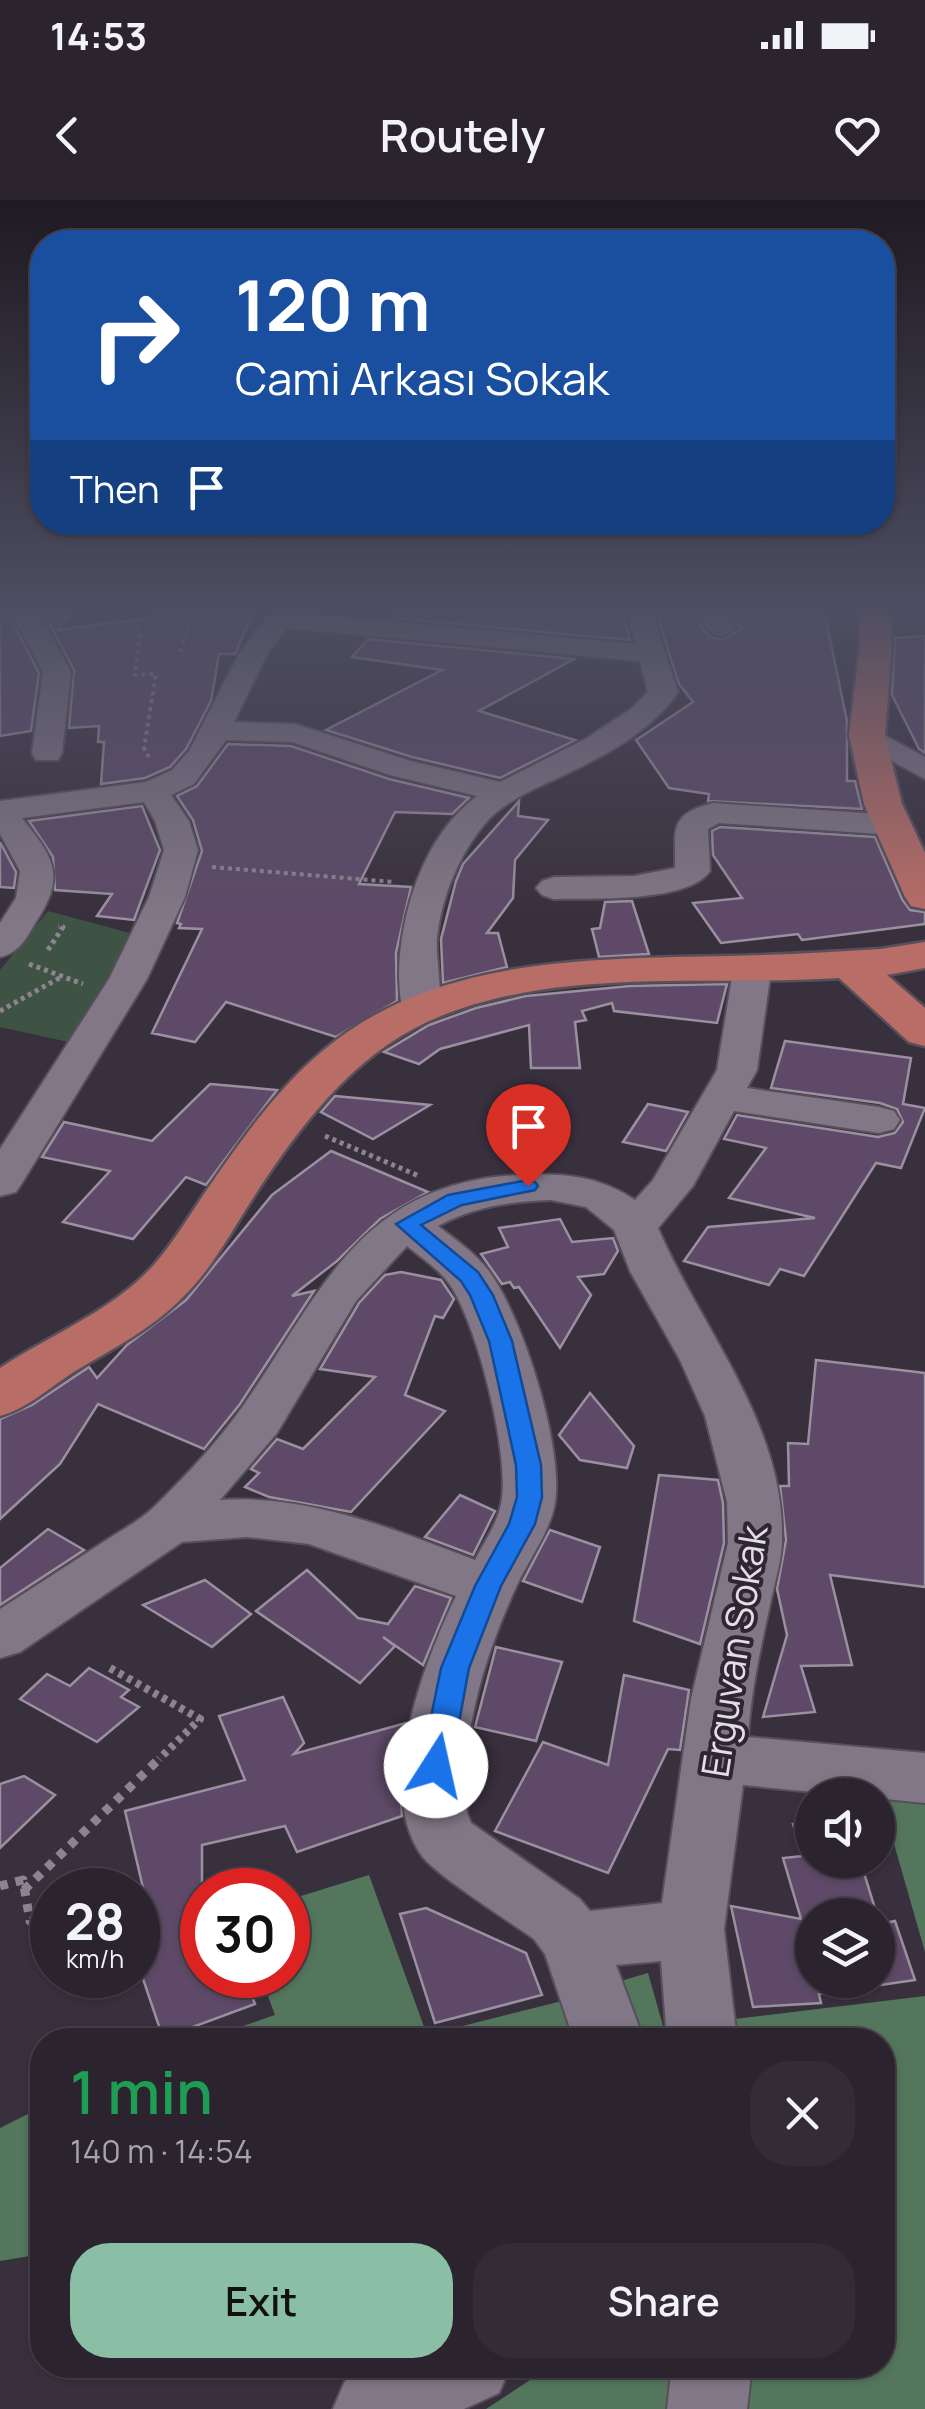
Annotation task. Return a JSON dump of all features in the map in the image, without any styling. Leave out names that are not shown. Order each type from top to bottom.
[{"type":"main road","points":[[870,709],[868,734],[883,804],[925,897]]},
{"type":"main road","points":[[0,1397],[39,1368],[110,1328],[165,1285],[249,1166],[349,1048],[420,1006],[476,990],[607,972],[752,971],[925,956]]},
{"type":"main road","points":[[848,964],[925,1032]]},
{"type":"street","points":[[47,753],[53,709]]},
{"type":"street","points":[[8,952],[38,894],[40,882],[34,859],[0,811],[153,777],[172,784],[193,768],[226,709]]},
{"type":"street","points":[[420,1006],[416,959],[421,914],[430,885],[473,815],[505,793],[584,753],[649,709]]},
{"type":"street","points":[[214,730],[295,734],[401,768],[505,793]]},
{"type":"street","points":[[868,734],[925,770]]},
{"type":"street","points":[[0,1183],[116,998],[179,864],[178,838],[153,777]]},
{"type":"street","points":[[554,888],[634,886],[686,876],[693,871],[691,825],[703,815],[713,813],[894,824]]},
{"type":"street","points":[[0,1637],[170,1525],[259,1421],[336,1294],[406,1224],[467,1196],[528,1186],[578,1189],[602,1198],[621,1210],[634,1227],[671,1186],[737,1070],[752,971]]},
{"type":"street","points":[[721,1097],[879,1120]]},
{"type":"street","points":[[406,1224],[470,1276],[482,1295],[500,1341],[529,1465],[530,1497],[522,1524],[488,1586],[455,1668],[432,1792],[435,1821],[445,1839],[557,1919],[574,1941],[606,2028]]},
{"type":"street","name":"Erguvan Sokak","points":[[634,1227],[654,1271],[705,1360],[730,1416],[754,1502],[755,1543],[721,1699],[691,1929],[701,2028]]},
{"type":"street","points":[[170,1525],[247,1518],[283,1521],[372,1544],[488,1586]]},
{"type":"street","points":[[716,1758],[925,1778]]},
{"type":"street","points":[[574,1941],[691,1929]]},
{"type":"street","points":[[373,2409],[442,2378]]},
{"type":"street","points":[[707,2409],[711,2378]]},
{"type":"path","points":[[150,709],[144,748],[153,777]]},
{"type":"path","points":[[179,864],[430,885]]},
{"type":"path","points":[[8,952],[116,998]]},
{"type":"path","points":[[0,1011],[63,976]]},
{"type":"path","points":[[286,1120],[467,1196]]},
{"type":"path","points":[[24,1890],[200,1720],[110,1668]]},
{"type":"path","points":[[0,1886],[22,1880],[30,1922]]},
{"type":"green space","points":[[48,911],[137,935],[73,1043],[0,1027],[0,970]]},
{"type":"green space","points":[[895,1789],[925,1791],[925,1952],[895,1847]]},
{"type":"green space","points":[[369,1875],[424,2028],[237,2028],[275,2015],[269,1998],[310,1998],[310,1893]]},
{"type":"green space","points":[[648,1973],[664,2028],[630,2028],[624,1980]]},
{"type":"green space","points":[[925,1996],[925,2409],[747,2409],[750,2378],[895,2378],[895,2028],[727,2028],[726,2020]]},
{"type":"green space","points":[[562,2001],[572,2028],[455,2028]]},
{"type":"green space","points":[[30,2113],[30,2256],[0,2261],[0,2128]]},
{"type":"green space","points":[[533,2378],[686,2378],[682,2409],[486,2409]]},
{"type":"building","points":[[0,709],[34,709],[31,731],[0,736]]},
{"type":"building","points":[[71,709],[207,709],[186,749],[170,767],[145,778],[101,784],[104,742],[98,742],[99,726],[69,728]]},
{"type":"building","points":[[366,709],[482,709],[479,711],[575,740],[500,778],[412,757],[326,730]]},
{"type":"building","points":[[682,709],[845,709],[847,781],[855,781],[862,809],[708,801],[709,794],[669,788],[636,740]]},
{"type":"building","points":[[899,709],[925,709],[925,753],[919,749]]},
{"type":"building","points":[[228,744],[291,746],[389,779],[469,798],[452,814],[395,812],[359,884],[411,887],[396,953],[397,1001],[336,1037],[226,1002],[195,1042],[152,1033],[202,929],[179,928],[181,924],[177,923],[202,851],[193,820],[177,796],[197,786]]},
{"type":"building","points":[[519,801],[518,816],[548,820],[515,860],[513,898],[487,933],[498,933],[507,967],[443,983],[441,939],[463,864]]},
{"type":"building","points":[[142,806],[160,850],[134,920],[97,916],[112,894],[55,890],[53,857],[29,821]]},
{"type":"building","points":[[720,827],[875,837],[902,899],[910,910],[925,912],[925,924],[802,940],[798,934],[721,943],[693,903],[742,898],[713,855],[712,831]]},
{"type":"building","points":[[0,842],[16,872],[14,888],[0,887]]},
{"type":"building","points":[[632,901],[649,954],[599,957],[592,929],[600,928],[605,902]]},
{"type":"building","points":[[727,984],[717,1023],[614,1011],[612,1003],[582,1011],[586,1020],[575,1022],[580,1068],[531,1068],[529,1025],[440,1049],[419,1064],[384,1052],[429,1025],[526,996],[630,986]]},
{"type":"building","points":[[785,1041],[911,1058],[903,1104],[925,1108],[901,1168],[876,1163],[804,1276],[780,1269],[769,1285],[684,1261],[708,1227],[815,1218],[729,1198],[766,1148],[724,1139],[737,1115],[878,1137],[895,1133],[903,1122],[897,1109],[880,1103],[771,1088]]},
{"type":"building","points":[[210,1084],[277,1090],[206,1185],[186,1177],[133,1239],[63,1222],[110,1171],[42,1157],[64,1122],[152,1141]]},
{"type":"building","points":[[335,1096],[430,1105],[373,1139],[321,1112]]},
{"type":"building","points":[[648,1104],[688,1112],[666,1151],[623,1142]]},
{"type":"building","points":[[331,1151],[428,1192],[380,1219],[337,1261],[292,1296],[314,1291],[240,1404],[204,1449],[98,1404],[60,1464],[0,1519],[0,1419],[32,1405],[89,1367],[97,1378],[127,1345],[186,1300],[272,1195]]},
{"type":"building","points":[[560,1219],[572,1242],[613,1238],[618,1251],[604,1274],[578,1277],[591,1295],[560,1348],[519,1287],[514,1288],[510,1282],[502,1284],[481,1254],[508,1247],[499,1228]]},
{"type":"building","points":[[401,1272],[441,1280],[454,1299],[443,1318],[435,1316],[405,1395],[445,1411],[351,1512],[269,1497],[245,1487],[259,1473],[251,1469],[277,1439],[303,1449],[375,1377],[320,1369],[359,1303],[385,1275]]},
{"type":"building","points":[[816,1360],[925,1373],[925,1587],[830,1575],[852,1665],[801,1666],[815,1712],[763,1717],[787,1635],[777,1589],[786,1540],[780,1486],[789,1486],[788,1443],[808,1444]]},
{"type":"building","points":[[590,1393],[634,1446],[627,1468],[580,1460],[559,1435]]},
{"type":"building","points":[[659,1475],[718,1480],[724,1543],[700,1644],[634,1621]]},
{"type":"building","points":[[460,1495],[495,1511],[473,1555],[425,1537]]},
{"type":"building","points":[[48,1529],[84,1550],[0,1605],[0,1568]]},
{"type":"building","points":[[550,1530],[600,1547],[582,1602],[523,1581]]},
{"type":"building","points":[[307,1570],[358,1618],[388,1624],[415,1586],[451,1598],[423,1665],[383,1637],[395,1646],[360,1683],[256,1611]]},
{"type":"building","points":[[205,1580],[251,1614],[212,1647],[143,1605]]},
{"type":"building","points":[[496,1647],[562,1662],[536,1741],[475,1727]]},
{"type":"building","points":[[89,1668],[129,1690],[121,1697],[139,1707],[97,1742],[20,1699],[47,1674],[70,1686]]},
{"type":"building","points":[[624,1675],[689,1690],[680,1750],[668,1749],[608,1873],[495,1831],[543,1742],[608,1765]]},
{"type":"building","points":[[283,1697],[304,1743],[294,1754],[406,1723],[400,1762],[402,1816],[297,1852],[285,1826],[202,1845],[202,1868],[180,1868],[180,1998],[253,1998],[255,2004],[190,2028],[160,2028],[149,1998],[160,1998],[160,1868],[138,1868],[125,1811],[245,1780],[219,1716]]},
{"type":"building","points":[[24,1776],[55,1795],[0,1848],[0,1784]]},
{"type":"building","points":[[795,1857],[795,1878],[866,1878],[872,1898],[795,1899],[783,1858]]},
{"type":"building","points":[[731,1906],[795,1918],[795,1998],[820,1998],[821,2003],[753,2007]]},
{"type":"building","points":[[426,1908],[526,1953],[542,1995],[435,2023],[400,1914]]},
{"type":"building","points":[[895,1921],[915,1980],[895,1983]]},
{"type":"route","points":[[436,1766],[455,1668],[488,1586],[522,1524],[530,1497],[529,1465],[500,1341],[482,1295],[470,1276],[406,1224],[456,1199],[528,1186]]}]
